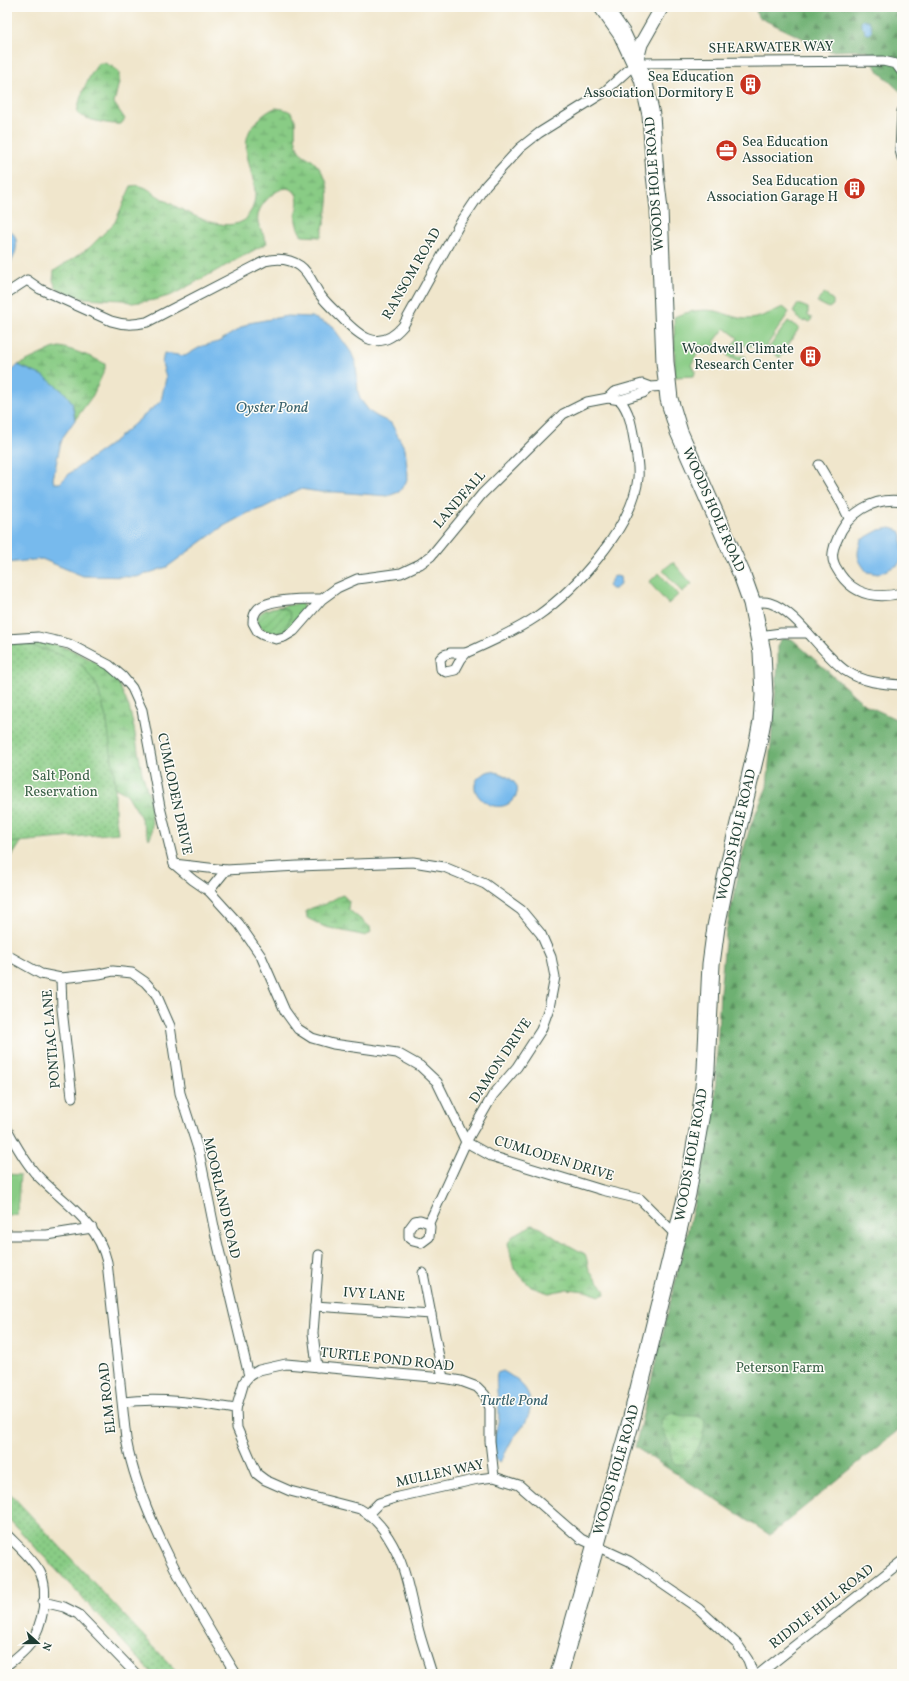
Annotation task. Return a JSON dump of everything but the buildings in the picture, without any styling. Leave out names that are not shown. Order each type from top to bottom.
[{"type":"highway","name":"WOODS HOLE ROAD","points":[[559,1674],[631,1421],[687,1194],[701,1113],[706,1069],[711,964],[716,927],[762,721],[764,676],[759,636],[752,602],[742,575],[679,432],[672,410],[667,386],[659,209],[651,115],[643,79],[636,63],[622,34],[603,7]]},
{"type":"main road","points":[[636,63],[641,44],[662,7]]},
{"type":"street","name":"SHEARWATER WAY","points":[[636,63],[883,61],[896,64],[902,72]]},
{"type":"street","name":"RANSOM ROAD","points":[[7,293],[27,280],[40,290],[111,321],[122,325],[132,325],[147,322],[265,261],[283,259],[300,266],[305,270],[322,297],[359,335],[375,341],[387,339],[399,332],[403,326],[459,224],[486,185],[520,148],[539,133],[603,93],[636,63]]},
{"type":"street","points":[[902,111],[900,150],[902,158]]},
{"type":"street","name":"LANDFALL","points":[[608,398],[614,392],[642,384],[650,387],[667,386]]},
{"type":"street","name":"LANDFALL","points":[[322,599],[303,599],[263,605],[254,614],[253,623],[258,632],[263,635],[276,639],[284,637],[299,627],[322,599],[337,588],[352,581],[401,573],[427,560],[482,494],[563,414],[587,402],[608,398],[620,400],[643,393],[650,387]]},
{"type":"street","points":[[466,653],[524,625],[561,597],[577,583],[592,565],[621,525],[635,494],[638,478],[638,463],[629,414],[620,400]]},
{"type":"street","points":[[819,465],[849,518]]},
{"type":"street","points":[[902,501],[881,502],[862,508],[849,518],[841,529],[833,548],[833,563],[843,578],[862,594],[880,596],[902,593]]},
{"type":"street","points":[[752,602],[775,604],[808,633],[837,664],[853,675],[873,682],[902,685]]},
{"type":"street","points":[[759,636],[808,633]]},
{"type":"street","name":"CUMLODEN DRIVE","points":[[7,639],[38,637],[69,644],[110,666],[123,677],[132,688],[142,710],[160,807],[174,864],[193,880],[210,890],[238,924],[261,956],[285,1012],[298,1029],[312,1038],[333,1044],[397,1053],[420,1066],[437,1082],[466,1142],[491,1156],[602,1190],[640,1199],[677,1236]]},
{"type":"street","name":"DAMON DRIVE","points":[[174,864],[226,870],[413,862],[444,867],[485,884],[521,910],[541,934],[551,957],[555,977],[550,1008],[538,1036],[517,1067],[493,1095],[466,1142],[429,1223]]},
{"type":"street","points":[[210,890],[226,870]]},
{"type":"street","name":"MOORLAND ROAD","points":[[7,955],[41,974],[61,978],[113,971],[132,973],[145,982],[156,994],[170,1026],[180,1092],[199,1152],[216,1237],[250,1376]]},
{"type":"street","name":"PONTIAC LANE","points":[[61,978],[62,1009],[72,1097]]},
{"type":"street","name":"ELM ROAD","points":[[7,1129],[34,1172],[78,1212],[92,1228],[102,1245],[107,1262],[130,1460],[148,1510],[178,1572],[236,1674]]},
{"type":"street","points":[[7,1235],[47,1235],[92,1228]]},
{"type":"street","points":[[317,1367],[313,1333],[319,1255]]},
{"type":"street","points":[[423,1273],[443,1378]]},
{"type":"street","name":"IVY LANE","points":[[315,1306],[431,1314]]},
{"type":"street","name":"TURTLE POND ROAD","points":[[250,1376],[259,1370],[286,1364],[443,1378],[461,1381],[477,1387],[485,1395],[490,1408],[490,1441],[494,1476]]},
{"type":"street","points":[[250,1376],[244,1382],[236,1409],[237,1428],[257,1474],[264,1480],[290,1491],[360,1509],[368,1513],[380,1523],[398,1553],[407,1579],[417,1624],[432,1674]]},
{"type":"street","points":[[123,1402],[139,1400],[198,1403],[236,1409]]},
{"type":"street","name":"MULLEN WAY","points":[[368,1513],[378,1503],[450,1484],[494,1476],[519,1485],[531,1494],[570,1531],[596,1546],[629,1561],[699,1609],[738,1645],[748,1660],[753,1674]]},
{"type":"street","points":[[7,1535],[36,1567],[43,1581],[43,1602],[39,1621],[30,1643],[14,1660],[7,1664]]},
{"type":"street","name":"RIDDLE HILL ROAD","points":[[759,1674],[902,1561]]},
{"type":"street","points":[[43,1602],[64,1607],[78,1614],[136,1674]]},
{"type":"green space","points":[[755,7],[902,7],[902,93],[877,70],[867,50],[830,51],[758,17]]},
{"type":"green space","points":[[105,63],[113,67],[119,73],[119,82],[114,103],[125,119],[121,124],[98,122],[77,113],[84,87],[98,64]]},
{"type":"green space","points":[[275,108],[284,109],[294,116],[298,149],[314,162],[326,180],[328,198],[326,217],[321,237],[302,236],[298,229],[296,220],[298,202],[297,196],[292,189],[286,188],[274,193],[268,198],[263,204],[258,215],[258,223],[267,243],[172,295],[155,300],[132,303],[124,300],[82,298],[56,288],[53,280],[54,271],[89,248],[115,222],[131,186],[136,185],[144,187],[189,214],[212,222],[234,224],[245,220],[254,203],[255,191],[246,142],[250,131],[258,120],[270,110]]},
{"type":"green space","points":[[824,293],[833,300],[833,305],[829,308],[817,302]]},
{"type":"green space","points":[[798,304],[808,308],[808,316],[812,318],[810,322],[805,320],[804,322],[796,317],[797,315],[793,312]]},
{"type":"green space","points":[[783,307],[789,312],[766,347],[736,345],[735,356],[746,356],[744,362],[730,358],[726,354],[738,338],[725,328],[714,342],[719,347],[718,348],[708,345],[701,348],[691,365],[695,370],[694,376],[675,377],[674,317],[685,313],[708,310],[734,317],[752,319]]},
{"type":"green space","points":[[788,321],[799,328],[780,358],[768,349]]},
{"type":"green space","points":[[59,347],[83,354],[105,364],[105,369],[93,395],[75,420],[72,404],[61,390],[32,371],[18,365]]},
{"type":"green space","points":[[673,562],[692,584],[682,592],[663,570]]},
{"type":"green space","points":[[659,573],[678,595],[668,604],[649,582]]},
{"type":"green space","points":[[302,603],[305,614],[284,633],[284,608],[277,607]]},
{"type":"green space","points":[[277,607],[288,610],[291,616],[284,633],[265,630],[260,627],[257,622],[257,618],[260,613]]},
{"type":"green space","name":"Salt Pond Reservation","points":[[7,638],[58,654],[83,666],[98,688],[107,722],[115,782],[115,812],[118,833],[7,843]]},
{"type":"green space","name":"Peterson Farm","points":[[785,638],[792,639],[864,704],[902,722],[902,1427],[770,1535],[635,1447],[707,1151],[715,1093],[720,992],[726,932],[743,852],[750,827],[767,787],[778,664],[778,647],[780,640]]},
{"type":"green space","name":"Salt Pond Reservation","points":[[34,642],[55,644],[72,650],[113,671],[129,707],[142,773],[149,795],[152,824],[151,836],[149,839],[139,814],[127,794],[102,781],[30,825],[7,864],[7,648],[17,644]]},
{"type":"green space","points":[[343,895],[349,901],[348,909],[370,927],[371,932],[366,936],[325,927],[307,918],[306,911]]},
{"type":"green space","points":[[7,1174],[20,1175],[17,1215],[7,1215]]},
{"type":"green space","points":[[532,1225],[541,1228],[557,1239],[585,1254],[590,1271],[601,1285],[605,1294],[600,1296],[585,1291],[567,1289],[549,1293],[531,1287],[514,1269],[508,1243],[514,1235]]},
{"type":"green space","points":[[673,1413],[681,1416],[697,1416],[705,1420],[700,1444],[685,1464],[675,1464],[673,1462],[669,1442],[661,1424],[664,1416]]},
{"type":"green space","points":[[7,1490],[179,1674],[153,1674],[7,1517]]},
{"type":"water","points":[[863,20],[868,20],[871,25],[872,32],[870,34],[866,34],[864,32],[865,30],[861,26],[861,22]]},
{"type":"water","points":[[11,231],[16,240],[16,250],[7,270],[7,232]]},
{"type":"water","name":"Oyster Pond","points":[[287,316],[312,317],[332,326],[351,352],[356,364],[360,399],[370,412],[391,423],[405,449],[408,475],[406,482],[399,492],[388,496],[320,492],[300,489],[222,527],[167,567],[137,577],[83,576],[42,559],[7,563],[7,376],[18,365],[45,377],[65,393],[72,402],[75,420],[63,437],[53,479],[54,483],[60,483],[70,473],[112,443],[161,401],[166,378],[162,363],[164,353],[185,356],[202,346],[218,342],[249,323]]},
{"type":"water","points":[[891,528],[900,531],[902,535],[902,559],[898,565],[878,574],[867,572],[858,557],[858,550],[861,540],[879,530]]},
{"type":"water","points":[[613,577],[620,577],[621,584],[615,589],[611,589],[608,586]]},
{"type":"water","points":[[490,771],[508,777],[516,785],[516,796],[511,802],[503,806],[494,806],[486,803],[480,797],[476,791],[475,783],[480,776]]},
{"type":"water","name":"Turtle Pond","points":[[503,1371],[524,1387],[528,1393],[530,1407],[524,1425],[512,1440],[500,1462],[496,1460],[493,1448],[499,1414],[496,1383],[497,1373]]},
{"type":"place","name":"Sea Education Association Dormitory E","points":[[750,85]]},
{"type":"place","name":"Sea Education Association","points":[[727,150]]},
{"type":"place","name":"Sea Education Association Garage H","points":[[854,189]]},
{"type":"place","name":"Woodwell Climate Research Center","points":[[810,357]]}]
